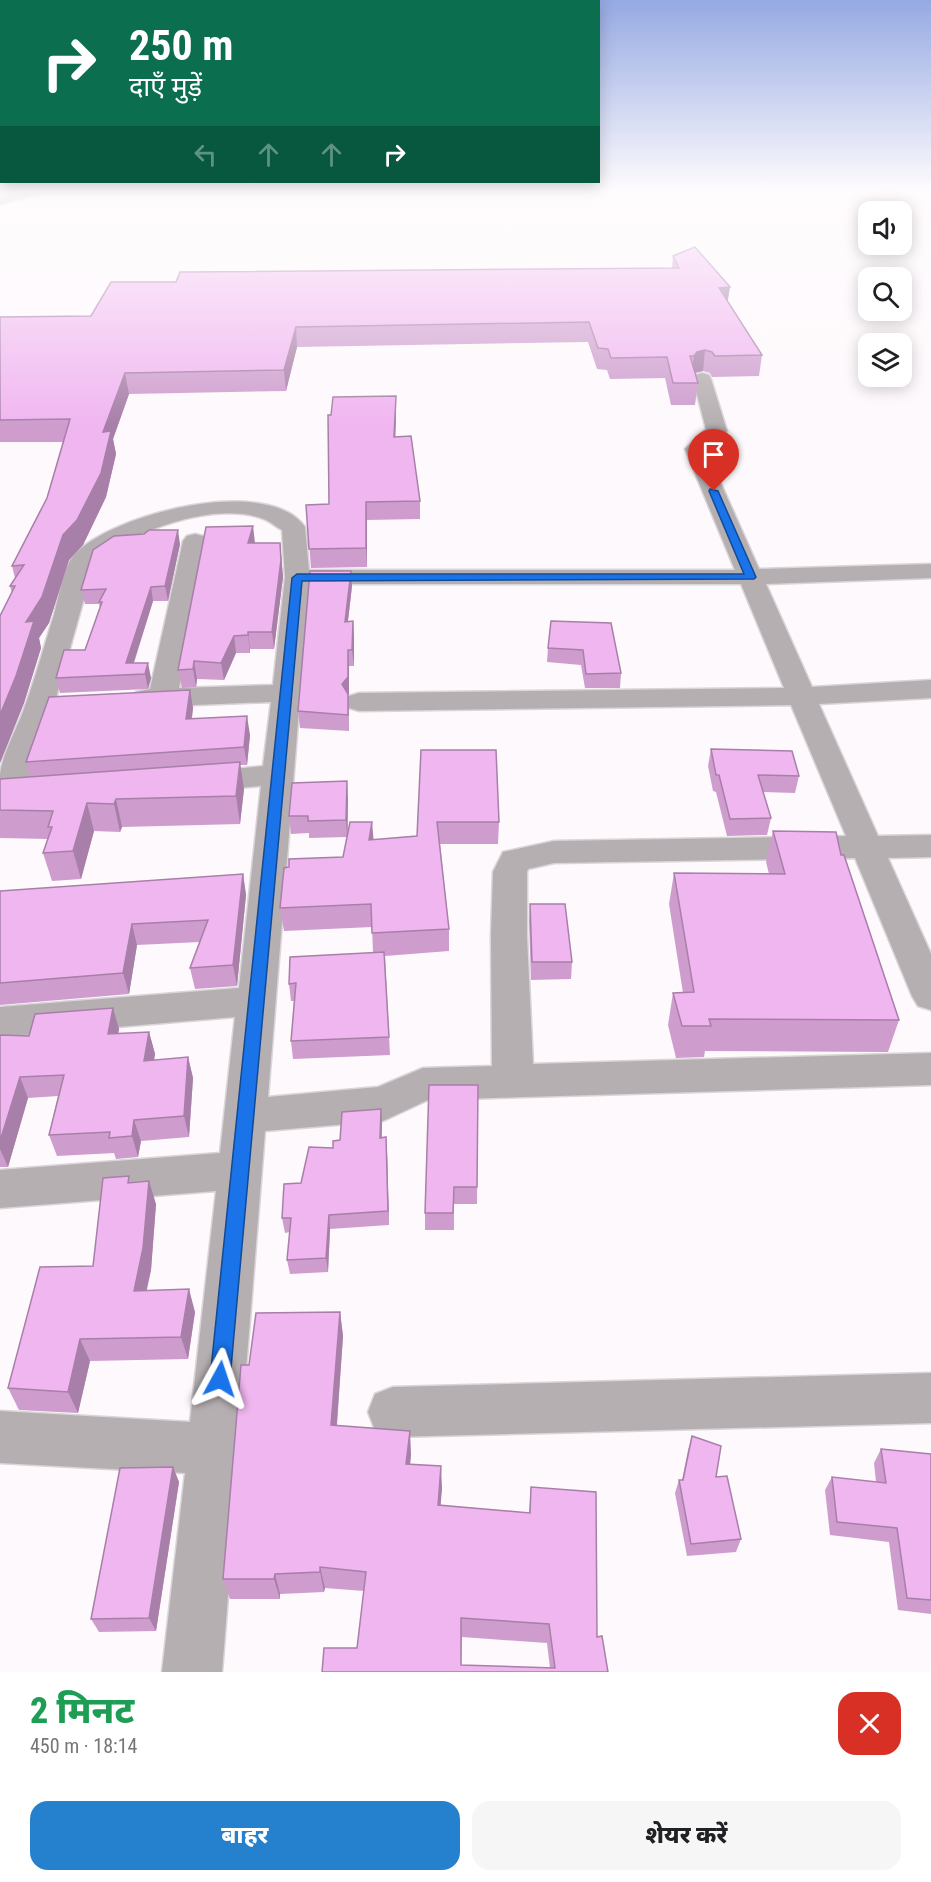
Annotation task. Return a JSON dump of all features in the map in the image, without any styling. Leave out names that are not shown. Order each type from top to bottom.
[{"type":"street","points":[[702,379],[717,430],[695,448],[931,996]]},
{"type":"street","points":[[4,794],[51,704],[83,560],[93,548],[121,532],[155,519],[227,506],[260,509],[284,518],[293,526],[297,578],[277,775],[250,882],[255,1001],[192,1672]]},
{"type":"street","points":[[163,697],[195,541]]},
{"type":"street","points":[[297,578],[750,577],[931,571]]},
{"type":"street","points":[[359,702],[801,696],[931,689]]},
{"type":"street","points":[[118,700],[285,693]]},
{"type":"street","points":[[172,783],[277,775]]},
{"type":"street","points":[[4,794],[44,792]]},
{"type":"street","points":[[513,1081],[509,936],[510,872],[515,860],[554,852],[866,849],[931,846]]},
{"type":"street","points":[[0,1022],[255,1001]]},
{"type":"street","points":[[244,1116],[383,1104],[423,1084],[931,1069]]},
{"type":"street","points":[[0,1189],[239,1170]]},
{"type":"street","points":[[393,1412],[931,1398]]},
{"type":"street","points":[[0,1437],[214,1449]]},
{"type":"building","points":[[714,269],[730,287],[719,288],[762,355],[715,356],[712,352],[705,350],[697,352],[694,356],[690,356],[698,383],[673,383],[667,357],[611,358],[608,349],[598,348],[589,322],[296,327],[284,370],[125,373],[103,432],[111,431],[101,473],[77,520],[63,535],[42,597],[26,622],[34,621],[0,715],[0,616],[15,586],[10,586],[24,565],[12,566],[47,498],[70,419],[0,420],[0,317],[91,316],[111,282],[176,282],[180,272]]},
{"type":"building","points":[[396,396],[394,437],[411,436],[420,501],[366,502],[366,548],[309,549],[306,505],[329,504],[328,415],[331,415],[333,397]]},
{"type":"building","points":[[253,526],[248,543],[280,543],[281,560],[272,632],[248,632],[248,635],[234,636],[221,663],[194,661],[193,669],[178,670],[206,527]]},
{"type":"building","points":[[149,530],[178,530],[165,586],[151,587],[126,663],[148,663],[145,674],[56,678],[64,650],[85,650],[102,602],[99,602],[106,589],[81,590],[93,550],[114,536],[144,534]]},
{"type":"building","points":[[310,571],[351,571],[345,622],[353,621],[352,650],[348,650],[348,677],[342,684],[348,694],[348,715],[298,711]]},
{"type":"building","points":[[551,621],[611,623],[621,673],[586,674],[583,650],[548,648]]},
{"type":"building","points":[[190,690],[186,719],[247,716],[244,747],[26,762],[49,697]]},
{"type":"building","points":[[711,749],[792,751],[799,776],[758,775],[771,818],[730,819],[719,775],[716,775]]},
{"type":"building","points":[[421,750],[496,750],[499,822],[437,822],[449,929],[372,933],[371,904],[280,908],[284,868],[289,867],[289,859],[343,857],[350,822],[372,822],[369,840],[417,836]]},
{"type":"building","points":[[240,762],[236,796],[116,799],[114,804],[87,803],[73,851],[43,853],[52,827],[48,827],[53,811],[0,810],[0,779]]},
{"type":"building","points":[[347,781],[346,820],[308,821],[308,816],[289,816],[292,783]]},
{"type":"building","points":[[773,831],[836,832],[841,855],[844,855],[899,1020],[709,1019],[711,1026],[682,1026],[673,993],[694,992],[674,873],[785,874]]},
{"type":"building","points":[[243,874],[233,965],[190,968],[208,920],[132,924],[123,973],[0,983],[0,891]]},
{"type":"building","points":[[530,904],[565,904],[572,962],[532,962]]},
{"type":"building","points":[[384,952],[389,1037],[291,1041],[296,983],[289,984],[290,957]]},
{"type":"building","points":[[113,1008],[108,1034],[149,1032],[144,1061],[188,1057],[184,1116],[134,1120],[132,1136],[109,1138],[110,1132],[49,1135],[64,1075],[20,1077],[0,1141],[0,1035],[29,1036],[35,1014]]},
{"type":"building","points":[[429,1085],[478,1085],[477,1187],[454,1187],[453,1213],[425,1213]]},
{"type":"building","points":[[381,1109],[380,1138],[386,1137],[388,1211],[329,1215],[326,1258],[287,1260],[291,1218],[282,1218],[284,1184],[301,1183],[309,1147],[333,1148],[333,1141],[340,1140],[342,1112]]},
{"type":"building","points":[[129,1176],[128,1183],[149,1181],[143,1248],[134,1291],[189,1289],[181,1337],[80,1339],[68,1392],[8,1388],[40,1267],[93,1266],[103,1178]]},
{"type":"building","points":[[340,1312],[331,1425],[410,1431],[406,1464],[441,1466],[438,1505],[530,1513],[531,1487],[596,1492],[597,1637],[602,1636],[608,1672],[322,1672],[324,1648],[357,1648],[366,1572],[320,1567],[320,1572],[275,1574],[274,1579],[223,1579],[241,1365],[249,1365],[256,1313]],"holes":[[[461,1618],[549,1624],[555,1668],[461,1665]]]},
{"type":"building","points":[[692,1436],[721,1446],[716,1477],[727,1476],[741,1539],[691,1544],[679,1480],[683,1480]]},
{"type":"building","points":[[881,1449],[931,1454],[931,1600],[907,1598],[897,1528],[837,1522],[832,1477],[886,1483]]},
{"type":"building","points":[[173,1467],[149,1618],[91,1619],[120,1468]]},
{"type":"route","points":[[220,1379],[297,578],[750,577],[714,491]]}]
